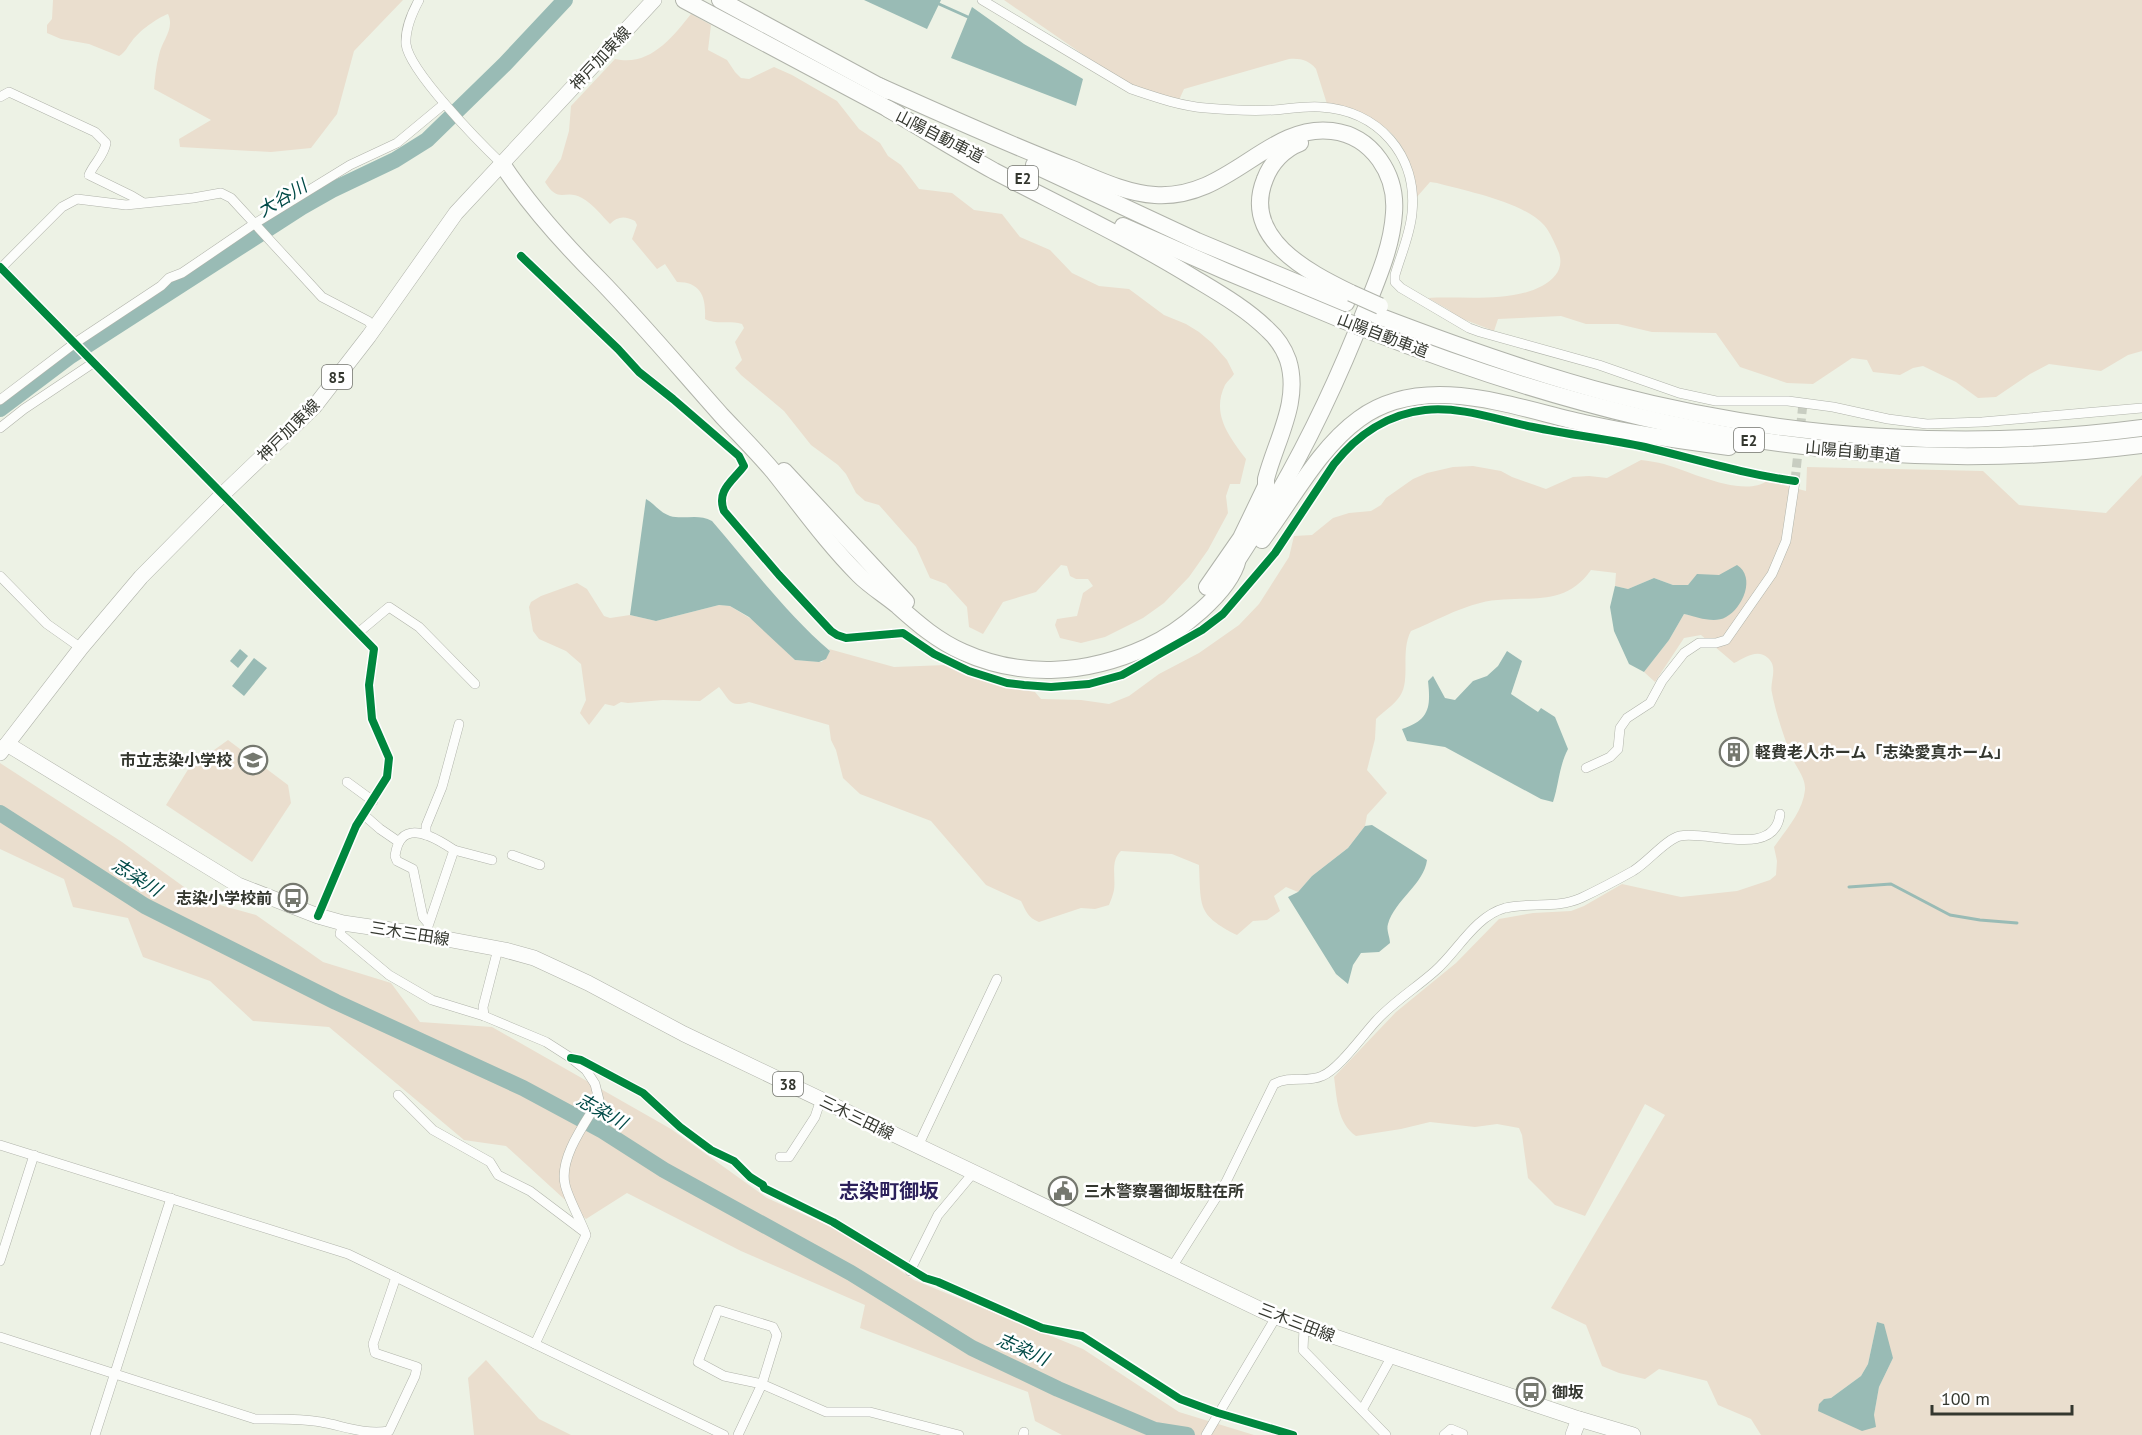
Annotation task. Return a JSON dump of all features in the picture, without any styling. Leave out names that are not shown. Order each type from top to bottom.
[{"type":"highway","name":"山陽自動車道","points":[[684,0],[719,6],[1032,164],[1121,207],[1247,263],[1375,317],[1530,370],[1611,394],[1679,410],[1799,430],[1908,438],[2029,438],[2142,428]]},
{"type":"highway","name":"山陽自動車道","points":[[719,6],[888,109],[1091,211],[1225,271],[1346,305]]},
{"type":"highway","points":[[879,86],[1038,156],[1118,187],[1143,194],[1172,195],[1202,188],[1226,177],[1282,141],[1316,130],[1349,135],[1364,143],[1381,160],[1390,180],[1394,206],[1391,236],[1383,263],[1355,336],[1317,420],[1281,488],[1238,559],[1236,568]]},
{"type":"highway","points":[[502,164],[527,185],[771,458],[903,600],[937,627],[978,649],[1015,659],[1060,662],[1108,654],[1147,637],[1179,616],[1211,583],[1241,538],[1266,486],[1267,474],[1288,409],[1291,380],[1285,354],[1267,329],[1243,309],[1180,270],[1119,235],[992,170],[888,109]]},
{"type":"highway","points":[[1266,486],[1274,482],[1283,467],[1328,378],[1375,260],[1385,216],[1384,191],[1380,177],[1363,154],[1350,146],[1332,140],[1302,143],[1284,152],[1268,171],[1260,195],[1263,219],[1273,239],[1290,258],[1346,305],[1375,317]]},
{"type":"highway","points":[[502,164],[520,192],[563,242],[772,471],[822,533],[867,582],[945,643],[975,657],[1008,667],[1046,671],[1096,666],[1139,651],[1180,628],[1211,600],[1236,568],[1244,563],[1341,433],[1371,411],[1395,401],[1445,394],[1477,398],[1632,433],[1756,450],[1850,458],[1936,456]]},
{"type":"highway","name":"山陽自動車道","points":[[1375,317],[1466,366],[1536,390],[1616,413],[1725,436],[1807,447],[1936,456],[2028,455],[2142,445]]},
{"type":"main road","name":"神戸加東線","points":[[4,748],[81,648],[141,578],[222,495],[314,407],[448,224],[654,0]]},
{"type":"main road","name":"三木三田線","points":[[4,748],[238,885],[318,916],[343,923],[427,929],[534,958],[588,982],[654,1019],[1276,1317],[1633,1435]]},
{"type":"main road","points":[[1574,1435],[1579,1419]]},
{"type":"street","points":[[419,0],[409,21],[406,46],[413,61],[446,106],[502,164]]},
{"type":"street","points":[[982,0],[1131,89],[1184,105],[1207,108],[1273,110],[1327,108],[1350,112],[1374,125],[1394,144],[1404,161],[1411,181],[1410,227],[1395,275],[1395,282],[1401,288],[1450,317],[1480,332],[1599,365],[1679,393],[1716,401],[1788,401],[1922,424],[1982,422],[2142,408]]},
{"type":"street","points":[[0,97],[9,92],[95,132],[106,143],[104,153],[94,163],[89,175],[142,202]]},
{"type":"street","points":[[0,400],[75,343],[161,286],[169,278],[182,273],[350,165],[397,143],[446,106]]},
{"type":"street","points":[[318,916],[356,826],[387,777],[389,758],[372,719],[369,685],[374,649],[1,267],[62,207],[77,200],[126,205],[221,193],[231,198],[322,297],[368,321],[374,328]]},
{"type":"street","points":[[520,256],[618,349],[639,372],[739,456],[744,466],[723,490],[721,498],[724,511],[831,631],[846,638],[903,633],[955,665],[977,674],[1014,684],[1051,687],[1099,682],[1122,675],[1202,630],[1231,606],[1264,567],[1346,449],[1371,429],[1406,414],[1431,410],[1467,413],[1566,434],[1644,447],[1750,473],[1795,481],[1786,541],[1772,574],[1726,640],[1716,644],[1699,643],[1684,653],[1662,681],[1650,703],[1627,718],[1620,728],[1618,748],[1610,757],[1586,768]]},
{"type":"street","points":[[0,428],[24,409],[93,363]]},
{"type":"street","points":[[0,576],[47,624],[81,648]]},
{"type":"street","points":[[358,633],[389,607],[419,627],[475,684]]},
{"type":"street","points":[[426,835],[426,826],[441,788],[459,724]]},
{"type":"street","points":[[347,782],[373,801]]},
{"type":"street","points":[[1172,1267],[1226,1182],[1274,1084],[1284,1078],[1322,1077],[1334,1068],[1378,1018],[1437,970],[1494,912],[1506,908],[1560,904],[1580,898],[1634,871],[1668,842],[1679,836],[1759,839],[1775,828],[1780,814]]},
{"type":"street","points":[[364,815],[399,842]]},
{"type":"street","points":[[427,929],[412,869],[398,861],[395,856],[403,836],[410,833],[426,835],[454,850],[492,860]]},
{"type":"street","points":[[427,929],[454,850]]},
{"type":"street","points":[[512,855],[540,865]]},
{"type":"street","points":[[343,923],[340,934],[389,975],[432,1000],[484,1016],[546,1042],[586,1070],[595,1084],[599,1100],[566,1159],[563,1174],[565,1186],[586,1235],[535,1344]]},
{"type":"street","points":[[484,1016],[483,1007],[498,949]]},
{"type":"street","points":[[918,1146],[997,979]]},
{"type":"street","points":[[571,1058],[581,1060],[643,1093],[680,1127],[711,1150],[734,1161],[764,1188],[833,1222],[910,1271],[1042,1328],[1082,1336],[1180,1399],[1218,1413],[1293,1435]]},
{"type":"street","points":[[398,1095],[433,1130],[490,1162],[498,1175],[530,1191],[586,1235]]},
{"type":"street","points":[[780,1157],[789,1157],[815,1117],[821,1099]]},
{"type":"street","points":[[0,1144],[348,1254],[724,1435]]},
{"type":"street","points":[[0,1261],[34,1155]]},
{"type":"street","points":[[910,1271],[938,1215],[974,1172]]},
{"type":"street","points":[[95,1435],[171,1198]]},
{"type":"street","points":[[0,1337],[255,1419],[299,1419],[364,1433],[377,1433],[389,1431],[417,1367],[375,1353],[373,1344],[396,1277]]},
{"type":"street","points":[[738,1435],[762,1384],[777,1335],[773,1327],[718,1310],[698,1362],[724,1376],[762,1384],[826,1412],[870,1412],[959,1435]]},
{"type":"street","points":[[1206,1435],[1276,1317]]},
{"type":"street","points":[[1304,1328],[1304,1350],[1386,1435]]},
{"type":"street","points":[[1362,1410],[1392,1356]]},
{"type":"street","points":[[1444,1435],[1450,1429],[1463,1434]]},
{"type":"shaded area","points":[[53,0],[403,0],[354,51],[337,114],[311,148],[271,152],[180,147],[179,139],[211,120],[154,89],[158,59],[170,25],[168,14],[144,29],[119,56],[89,44],[61,39],[47,33],[47,25],[52,19]]},
{"type":"shaded area","points":[[1004,0],[2142,0],[2142,351],[2128,355],[2101,371],[2049,364],[1996,397],[1978,398],[1956,382],[1923,366],[1900,375],[1873,372],[1867,360],[1852,358],[1813,384],[1787,383],[1740,367],[1716,333],[1652,332],[1618,324],[1586,324],[1561,316],[1498,319],[1494,331],[1455,316],[1428,298],[1501,297],[1516,295],[1542,286],[1551,280],[1560,264],[1559,253],[1544,225],[1535,217],[1509,204],[1437,183],[1430,182],[1416,198],[1407,157],[1396,139],[1380,124],[1327,104],[1316,69],[1310,64],[1301,59],[1289,59],[1184,89],[1179,100],[1132,86]]},
{"type":"shaded area","points":[[691,14],[711,25],[708,50],[727,60],[741,78],[749,79],[774,67],[837,101],[859,129],[880,143],[888,156],[901,165],[919,189],[952,193],[974,210],[1002,214],[1020,237],[1050,250],[1072,273],[1099,286],[1129,289],[1164,315],[1199,332],[1227,360],[1234,374],[1225,385],[1220,406],[1228,433],[1246,459],[1240,484],[1230,484],[1226,496],[1228,513],[1208,550],[1189,577],[1164,603],[1143,618],[1105,637],[1081,643],[1060,638],[1055,625],[1057,619],[1077,616],[1083,593],[1093,586],[1088,579],[1076,579],[1070,576],[1067,566],[1061,565],[1036,592],[1003,602],[983,634],[969,627],[967,607],[946,584],[930,578],[916,547],[879,505],[865,501],[856,493],[846,474],[838,465],[811,445],[784,411],[735,368],[742,360],[735,342],[744,328],[742,324],[713,322],[705,319],[705,304],[697,288],[677,282],[665,264],[657,269],[632,239],[637,225],[635,221],[622,218],[610,224],[582,198],[576,195],[558,195],[550,189],[545,182],[561,159],[569,131],[571,106],[615,59],[639,59],[649,55],[668,41]]},
{"type":"shaded area","points":[[1641,460],[1664,464],[1730,485],[1744,487],[1767,481],[1806,491],[1807,467],[1983,471],[2019,505],[2106,513],[2142,475],[2142,1435],[1761,1435],[1751,1419],[1718,1405],[1707,1381],[1659,1369],[1645,1379],[1602,1366],[1586,1325],[1551,1308],[1665,1115],[1645,1104],[1585,1216],[1555,1205],[1528,1178],[1519,1128],[1497,1124],[1475,1127],[1430,1122],[1356,1136],[1341,1117],[1334,1077],[1396,1012],[1456,963],[1499,919],[1533,913],[1571,911],[1622,884],[1681,897],[1737,891],[1770,880],[1776,875],[1777,861],[1774,847],[1797,813],[1805,790],[1804,781],[1791,756],[1780,725],[1771,689],[1773,666],[1771,662],[1764,655],[1755,654],[1734,663],[1701,635],[1684,638],[1655,682],[1644,672],[1669,640],[1684,614],[1713,620],[1719,575],[1697,575],[1688,585],[1673,585],[1654,578],[1628,589],[1615,586],[1616,573],[1591,570],[1579,583],[1554,596],[1480,603],[1453,612],[1411,631],[1406,647],[1403,689],[1395,702],[1376,719],[1375,739],[1367,770],[1387,793],[1367,815],[1365,826],[1348,848],[1312,876],[1298,892],[1286,887],[1274,896],[1280,911],[1267,920],[1253,921],[1237,935],[1214,922],[1204,908],[1201,900],[1199,865],[1172,854],[1121,851],[1116,859],[1114,890],[1109,905],[1095,909],[1081,908],[1039,922],[1028,914],[1021,901],[986,885],[931,821],[860,794],[843,778],[831,740],[829,725],[749,702],[737,704],[731,702],[719,687],[700,701],[621,702],[614,706],[605,704],[589,725],[580,713],[586,700],[581,664],[566,651],[539,639],[533,631],[529,607],[531,602],[541,596],[577,583],[587,589],[604,616],[610,618],[630,615],[656,621],[719,605],[730,606],[756,622],[795,660],[822,662],[830,651],[829,649],[894,667],[946,665],[1010,688],[1035,692],[1041,699],[1081,700],[1109,704],[1129,696],[1159,674],[1199,653],[1239,625],[1259,604],[1289,557],[1294,536],[1312,535],[1333,518],[1349,513],[1371,511],[1413,479],[1453,467],[1473,466],[1501,471],[1546,489],[1573,477],[1607,478]],"holes":[[[1877,1322],[1893,1358],[1879,1387],[1874,1415],[1824,1399],[1831,1398],[1861,1376],[1868,1364]]]},
{"type":"shaded area","points":[[228,740],[288,785],[291,803],[252,862],[166,805],[189,768]]},
{"type":"shaded area","points":[[0,763],[122,842],[202,900],[256,915],[323,962],[391,983],[420,1022],[492,1027],[671,1129],[767,1198],[849,1235],[914,1280],[1083,1349],[1179,1412],[1254,1435],[1062,1435],[1035,1421],[1028,1392],[860,1328],[865,1305],[741,1251],[627,1193],[586,1219],[506,1146],[464,1140],[329,1027],[253,1021],[210,981],[143,957],[128,918],[73,907],[64,879],[0,849]]},
{"type":"shaded area","points":[[486,1360],[539,1419],[571,1435],[474,1435],[468,1378]]},
{"type":"water","points":[[864,0],[941,0],[927,29]]},
{"type":"water","points":[[972,7],[1024,44],[1083,79],[1076,106],[951,58]]},
{"type":"water","points":[[646,499],[670,516],[702,517],[712,521],[783,605],[830,651],[826,659],[819,662],[795,660],[749,617],[730,606],[719,605],[656,621],[630,615]]},
{"type":"water","points":[[1737,565],[1743,570],[1746,584],[1742,600],[1732,613],[1716,620],[1684,614],[1669,640],[1644,672],[1629,664],[1614,631],[1610,607],[1615,586],[1628,589],[1654,578],[1673,585],[1688,585],[1697,574],[1719,575]]},
{"type":"water","points":[[240,649],[248,656],[238,668],[230,661]]},
{"type":"water","points":[[1507,651],[1522,661],[1511,694],[1538,712],[1541,708],[1555,717],[1568,749],[1553,802],[1541,799],[1445,747],[1407,741],[1402,729],[1418,722],[1426,712],[1429,699],[1428,681],[1433,676],[1445,698],[1455,700],[1473,681],[1487,676],[1498,666]]},
{"type":"water","points":[[254,658],[267,668],[244,696],[232,686]]},
{"type":"water","points":[[1372,825],[1427,860],[1421,877],[1392,915],[1388,926],[1390,943],[1379,952],[1361,953],[1353,965],[1348,984],[1336,974],[1288,897],[1298,892],[1312,876],[1348,848],[1365,826]]},
{"type":"water","points":[[1877,1322],[1884,1324],[1893,1358],[1879,1387],[1874,1415],[1876,1427],[1862,1431],[1818,1411],[1819,1404],[1824,1399],[1831,1398],[1861,1376],[1868,1364]]},
{"type":"waterway","name":"大谷川","points":[[0,409],[69,357],[302,207],[395,160],[427,140],[505,64],[565,0]]},
{"type":"waterway","points":[[939,4],[968,17]]},
{"type":"waterway","name":"志染川","points":[[0,813],[145,906],[336,1002],[523,1088],[603,1131],[664,1170],[851,1273],[972,1348],[1058,1389],[1155,1430],[1187,1435]]},
{"type":"waterway","points":[[1849,887],[1891,884],[1950,915],[2017,923]]},
{"type":"tunnel","points":[[1795,481],[1803,403]]},
{"type":"cycle path","points":[[521,256],[639,372],[739,456],[744,466],[724,491],[722,497],[724,511],[831,631],[846,638],[903,633],[934,654],[969,671],[1007,683],[1051,687],[1089,684],[1122,675],[1202,630],[1223,614],[1275,553],[1343,454],[1374,428],[1411,412],[1439,409],[1466,412],[1547,430],[1645,447],[1738,470],[1795,481]]},
{"type":"cycle path","points":[[0,267],[374,649],[369,685],[372,719],[389,758],[387,777],[356,826],[318,916]]},
{"type":"cycle path","points":[[571,1058],[581,1060],[643,1093],[680,1127],[711,1150],[734,1161],[764,1188],[833,1222],[925,1278],[1042,1328],[1082,1336],[1180,1399],[1218,1413],[1293,1435]]},
{"type":"place","name":"軽費老人ホーム「志染愛真ホーム」","points":[[1734,752]]},
{"type":"place","name":"市立志染小学校","points":[[253,760]]},
{"type":"place","name":"志染小学校前","points":[[293,898]]},
{"type":"place","name":"三木警察署御坂駐在所","points":[[1063,1191]]},
{"type":"place","name":"御坂","points":[[1531,1392]]},
{"type":"district","name":"志染町御坂","points":[[889,1191]]}]
